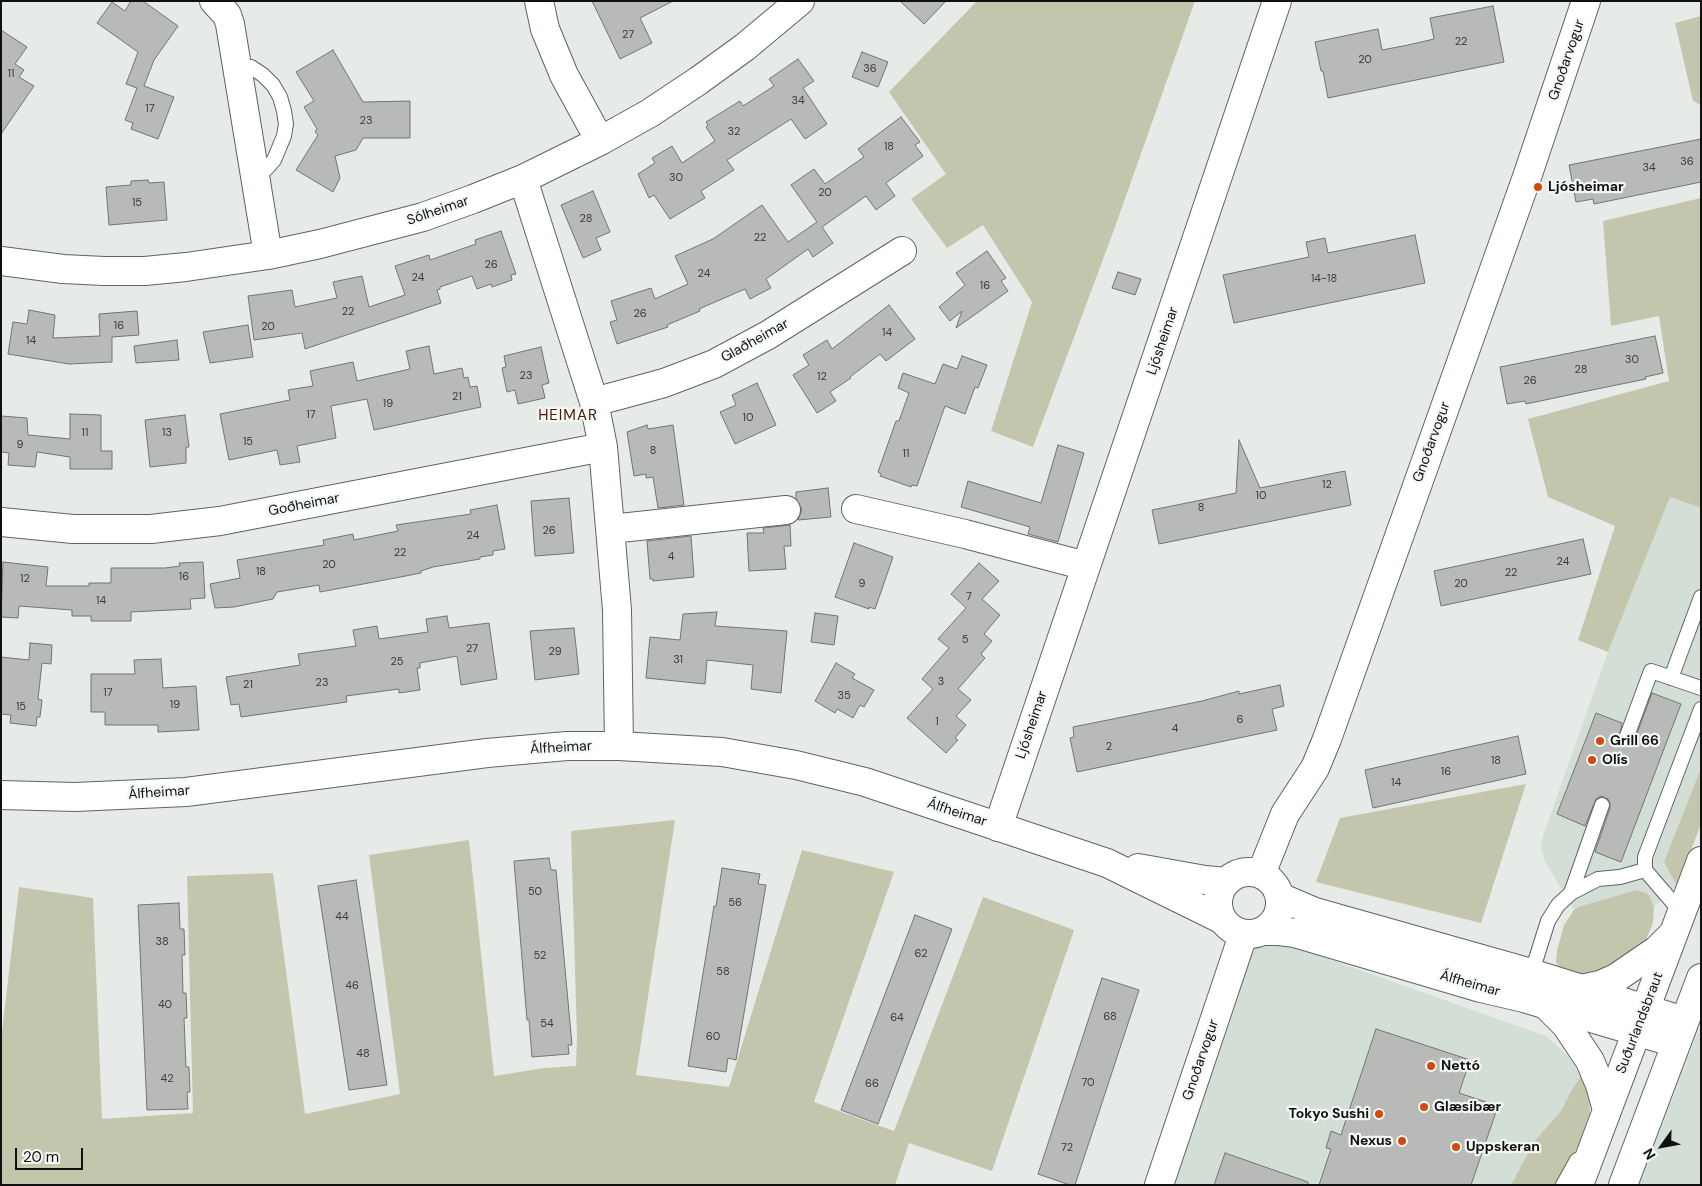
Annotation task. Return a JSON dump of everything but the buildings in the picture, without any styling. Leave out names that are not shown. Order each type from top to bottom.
[{"type":"street","points":[[214,1],[227,14],[230,24],[268,255]]},
{"type":"street","points":[[539,1],[545,29],[564,75],[600,141]]},
{"type":"street","name":"Sólheimar","points":[[1,261],[62,269],[145,271],[219,263],[268,255],[346,238],[423,217],[523,179],[600,141],[650,113],[745,47],[800,1]]},
{"type":"street","name":"Ljósheimar","points":[[998,826],[1277,1]]},
{"type":"street","name":"Gnoðarvogur","points":[[1261,874],[1285,814],[1315,768],[1330,732],[1528,174],[1586,1]]},
{"type":"street","points":[[523,179],[594,402],[603,447],[617,610],[619,746]]},
{"type":"street","name":"Glaðheimar","points":[[594,402],[664,382],[714,364],[768,335],[902,251]]},
{"type":"street","name":"Goðheimar","points":[[1,522],[73,529],[151,529],[220,521],[603,447]]},
{"type":"street","points":[[856,509],[965,534],[1086,566]]},
{"type":"street","points":[[611,529],[786,510]]},
{"type":"street","name":"Álfheimar","points":[[1,795],[75,797],[186,792],[487,752],[567,746],[619,746],[722,752],[796,765],[864,782],[998,826],[1107,863],[1221,919]]},
{"type":"street","name":"Suðurlandsbraut","points":[[1579,1185],[1701,861]]},
{"type":"street","name":"Álfheimar","points":[[1107,863],[1226,882]]},
{"type":"street","points":[[1252,872],[1261,874],[1270,879],[1280,897],[1278,917],[1272,925],[1254,933],[1227,926],[1221,919],[1218,909],[1220,890],[1233,876],[1252,872]]},
{"type":"street","name":"Álfheimar","points":[[1280,897],[1315,912],[1534,992],[1680,1032]]},
{"type":"street","points":[[1581,989],[1600,985],[1616,978],[1657,950],[1678,922]]},
{"type":"street","name":"Álfheimar","points":[[1254,933],[1279,931],[1295,933],[1481,988],[1534,992],[1581,989],[1640,1020]]},
{"type":"street","name":"Gnoðarvogur","points":[[1159,1185],[1254,933]]},
{"type":"street","points":[[1623,1185],[1701,978]]},
{"type":"street","points":[[1534,992],[1566,1025],[1590,1061],[1600,1085],[1607,1110]]},
{"type":"lane","points":[[251,67],[273,85],[280,98],[286,124],[280,149],[274,160],[255,177]]},
{"type":"lane","points":[[1671,678],[1701,597]]},
{"type":"lane","points":[[1627,736],[1651,671],[1701,688]]},
{"type":"lane","points":[[1678,922],[1645,870],[1645,857],[1701,708]]},
{"type":"lane","points":[[1571,893],[1602,805]]},
{"type":"lane","points":[[1534,992],[1548,921],[1558,904],[1571,893],[1598,879],[1620,877],[1645,870]]},
{"type":"lane","points":[[1563,1185],[1607,1110]]},
{"type":"shaded area","points":[[1670,497],[1701,508],[1701,768],[1664,862],[1677,886],[1654,907],[1650,897],[1637,890],[1581,906],[1574,910],[1544,860],[1541,848],[1543,836],[1608,652]]},
{"type":"shaded area","name":"Glæsibær","points":[[1261,935],[1546,1036],[1568,1056],[1581,1076],[1561,1111],[1534,1142],[1511,1185],[1169,1185],[1246,956]]},
{"type":"shaded area","points":[[1701,1024],[1701,1185],[1639,1185],[1675,1092]]},
{"type":"green space","points":[[977,1],[1195,1],[1115,227],[1033,447],[991,431],[1032,302],[983,225],[947,248],[911,199],[946,174],[889,92]]},
{"type":"green space","points":[[1701,16],[1701,105],[1693,101],[1675,23]]},
{"type":"green space","points":[[1701,198],[1701,508],[1670,497],[1608,652],[1578,640],[1615,526],[1548,497],[1528,419],[1669,381],[1659,316],[1611,326],[1603,221]]},
{"type":"green space","points":[[1701,768],[1701,824],[1677,886],[1664,862]]},
{"type":"green space","points":[[1526,784],[1481,923],[1316,882],[1340,818]]},
{"type":"green space","points":[[675,820],[636,1075],[729,1087],[802,850],[894,872],[814,1102],[894,1131],[983,897],[1074,930],[992,1171],[909,1143],[895,1185],[1,1185],[1,1040],[19,887],[93,898],[102,1119],[193,1113],[187,876],[273,873],[305,1114],[400,1094],[369,855],[469,840],[494,1076],[544,1068],[576,1066],[577,1037],[571,831]]},
{"type":"green space","points":[[1637,890],[1646,893],[1650,897],[1654,907],[1653,923],[1641,951],[1586,981],[1560,970],[1556,962],[1557,951],[1564,925],[1574,910],[1581,906]]},
{"type":"green space","points":[[1581,1076],[1589,1093],[1590,1113],[1579,1144],[1556,1185],[1511,1185],[1534,1142],[1561,1111]]},
{"type":"place","name":"Ljósheimar","points":[[1538,187]]},
{"type":"place","name":"Grill 66","points":[[1600,741]]},
{"type":"place","name":"Olís","points":[[1592,760]]},
{"type":"place","name":"Nettó","points":[[1431,1066]]},
{"type":"place","name":"Glæsibær","points":[[1424,1107]]},
{"type":"place","name":"Tokyo Sushi","points":[[1379,1114]]},
{"type":"place","name":"Nexus","points":[[1402,1141]]},
{"type":"place","name":"Uppskeran","points":[[1456,1147]]},
{"type":"district","name":"HEIMAR","points":[[568,416]]}]
